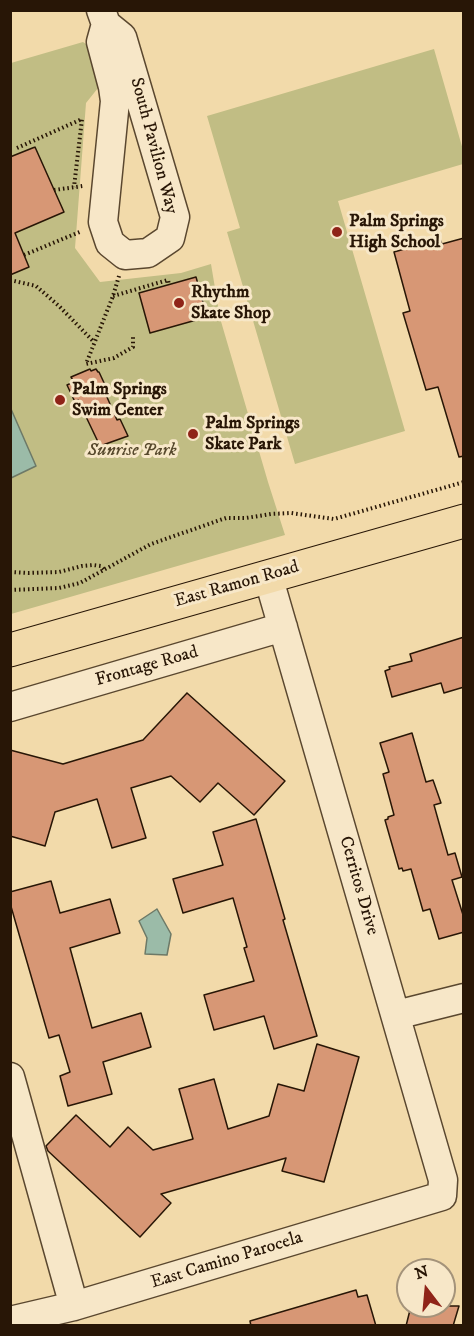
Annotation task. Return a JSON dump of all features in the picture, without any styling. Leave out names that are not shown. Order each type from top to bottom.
[{"type":"main road","name":"East Ramon Road","points":[[10,650],[464,521]]},
{"type":"street","name":"South Pavilion Way","points":[[103,17],[101,42],[115,101],[103,222]]},
{"type":"street","name":"South Pavilion Way","points":[[103,17],[122,37],[175,217],[170,238],[148,253],[124,255]]},
{"type":"street","points":[[103,222],[110,243],[124,255]]},
{"type":"street","name":"Cerritos Drive","points":[[268,576],[443,1180],[442,1196]]},
{"type":"street","name":"Frontage Road","points":[[10,707],[283,627]]},
{"type":"street","points":[[396,1015],[464,998]]},
{"type":"street","points":[[10,1077],[74,1306]]},
{"type":"street","name":"East Camino Parocela","points":[[10,1321],[74,1306],[442,1196]]},
{"type":"path","points":[[17,148],[82,119],[74,187]]},
{"type":"path","points":[[24,255],[103,222]]},
{"type":"path","points":[[124,255],[112,296],[86,364],[114,358],[133,347],[133,335]]},
{"type":"path","points":[[10,280],[36,286],[94,342]]},
{"type":"path","points":[[112,296],[168,280],[169,285]]},
{"type":"path","points":[[10,590],[59,588],[80,583],[151,544],[226,518],[291,513],[334,519],[464,482]]},
{"type":"path","points":[[10,572],[59,572],[93,565],[101,566],[105,570]]},
{"type":"green space","name":"Sunrise Park","points":[[83,42],[93,49],[102,83],[86,103],[75,248],[100,282],[181,273],[211,264],[220,318],[285,535],[11,614],[11,63]]},
{"type":"green space","points":[[434,49],[463,150],[463,164],[338,201],[405,431],[295,464],[227,232],[240,228],[207,116]]},
{"type":"shaded area","points":[[11,409],[36,466],[10,478]]},
{"type":"shaded area","points":[[157,909],[171,934],[167,955],[145,954],[147,938],[139,921]]},
{"type":"building","points":[[35,147],[64,212],[15,233],[29,267],[10,275],[10,157]]},
{"type":"building","points":[[464,238],[464,456],[459,457],[438,387],[426,390],[403,313],[410,311],[394,252],[440,239],[442,244]]},
{"type":"building","points":[[196,277],[207,317],[150,333],[139,293]]},
{"type":"building","points":[[90,369],[91,371],[96,369],[99,372],[106,387],[103,388],[117,420],[120,419],[128,436],[100,446],[78,400],[75,402],[67,385],[74,382],[71,377]]},
{"type":"building","points":[[464,637],[464,687],[444,693],[441,683],[392,697],[385,671],[390,669],[389,667],[412,661],[410,654]]},
{"type":"building","points":[[187,693],[285,781],[254,815],[218,783],[200,802],[171,776],[131,788],[146,838],[112,848],[97,799],[55,812],[45,846],[10,836],[10,750],[63,764],[143,740]]},
{"type":"building","points":[[412,733],[426,782],[433,780],[441,803],[434,805],[448,855],[455,853],[462,877],[452,880],[464,918],[464,932],[439,939],[430,909],[423,911],[411,869],[403,871],[402,868],[399,869],[385,820],[394,815],[383,774],[389,772],[380,743]]},
{"type":"building","points":[[256,819],[317,1036],[274,1049],[264,1016],[214,1030],[204,995],[254,981],[233,898],[183,913],[173,879],[223,865],[213,832]]},
{"type":"building","points":[[51,881],[60,913],[110,899],[120,933],[70,948],[92,1028],[141,1013],[151,1047],[103,1062],[112,1094],[68,1106],[60,1076],[70,1072],[59,1035],[49,1038],[10,903],[10,892]]},
{"type":"building","points":[[317,1044],[359,1057],[324,1182],[282,1171],[286,1158],[161,1194],[171,1203],[140,1237],[48,1151],[46,1146],[76,1115],[110,1147],[128,1127],[153,1150],[193,1139],[179,1089],[214,1079],[228,1129],[269,1116],[278,1084],[304,1091]]},
{"type":"building","points":[[356,1290],[358,1297],[367,1295],[376,1326],[251,1326],[250,1321]]},
{"type":"building","points":[[408,1318],[455,1318],[453,1326],[406,1326]]},
{"type":"place","name":"Palm Springs High School","points":[[337,232]]},
{"type":"place","name":"Rhythm Skate Shop","points":[[179,303]]},
{"type":"place","name":"Palm Springs Swim Center","points":[[60,400]]},
{"type":"place","name":"Palm Springs Skate Park","points":[[193,434]]}]
